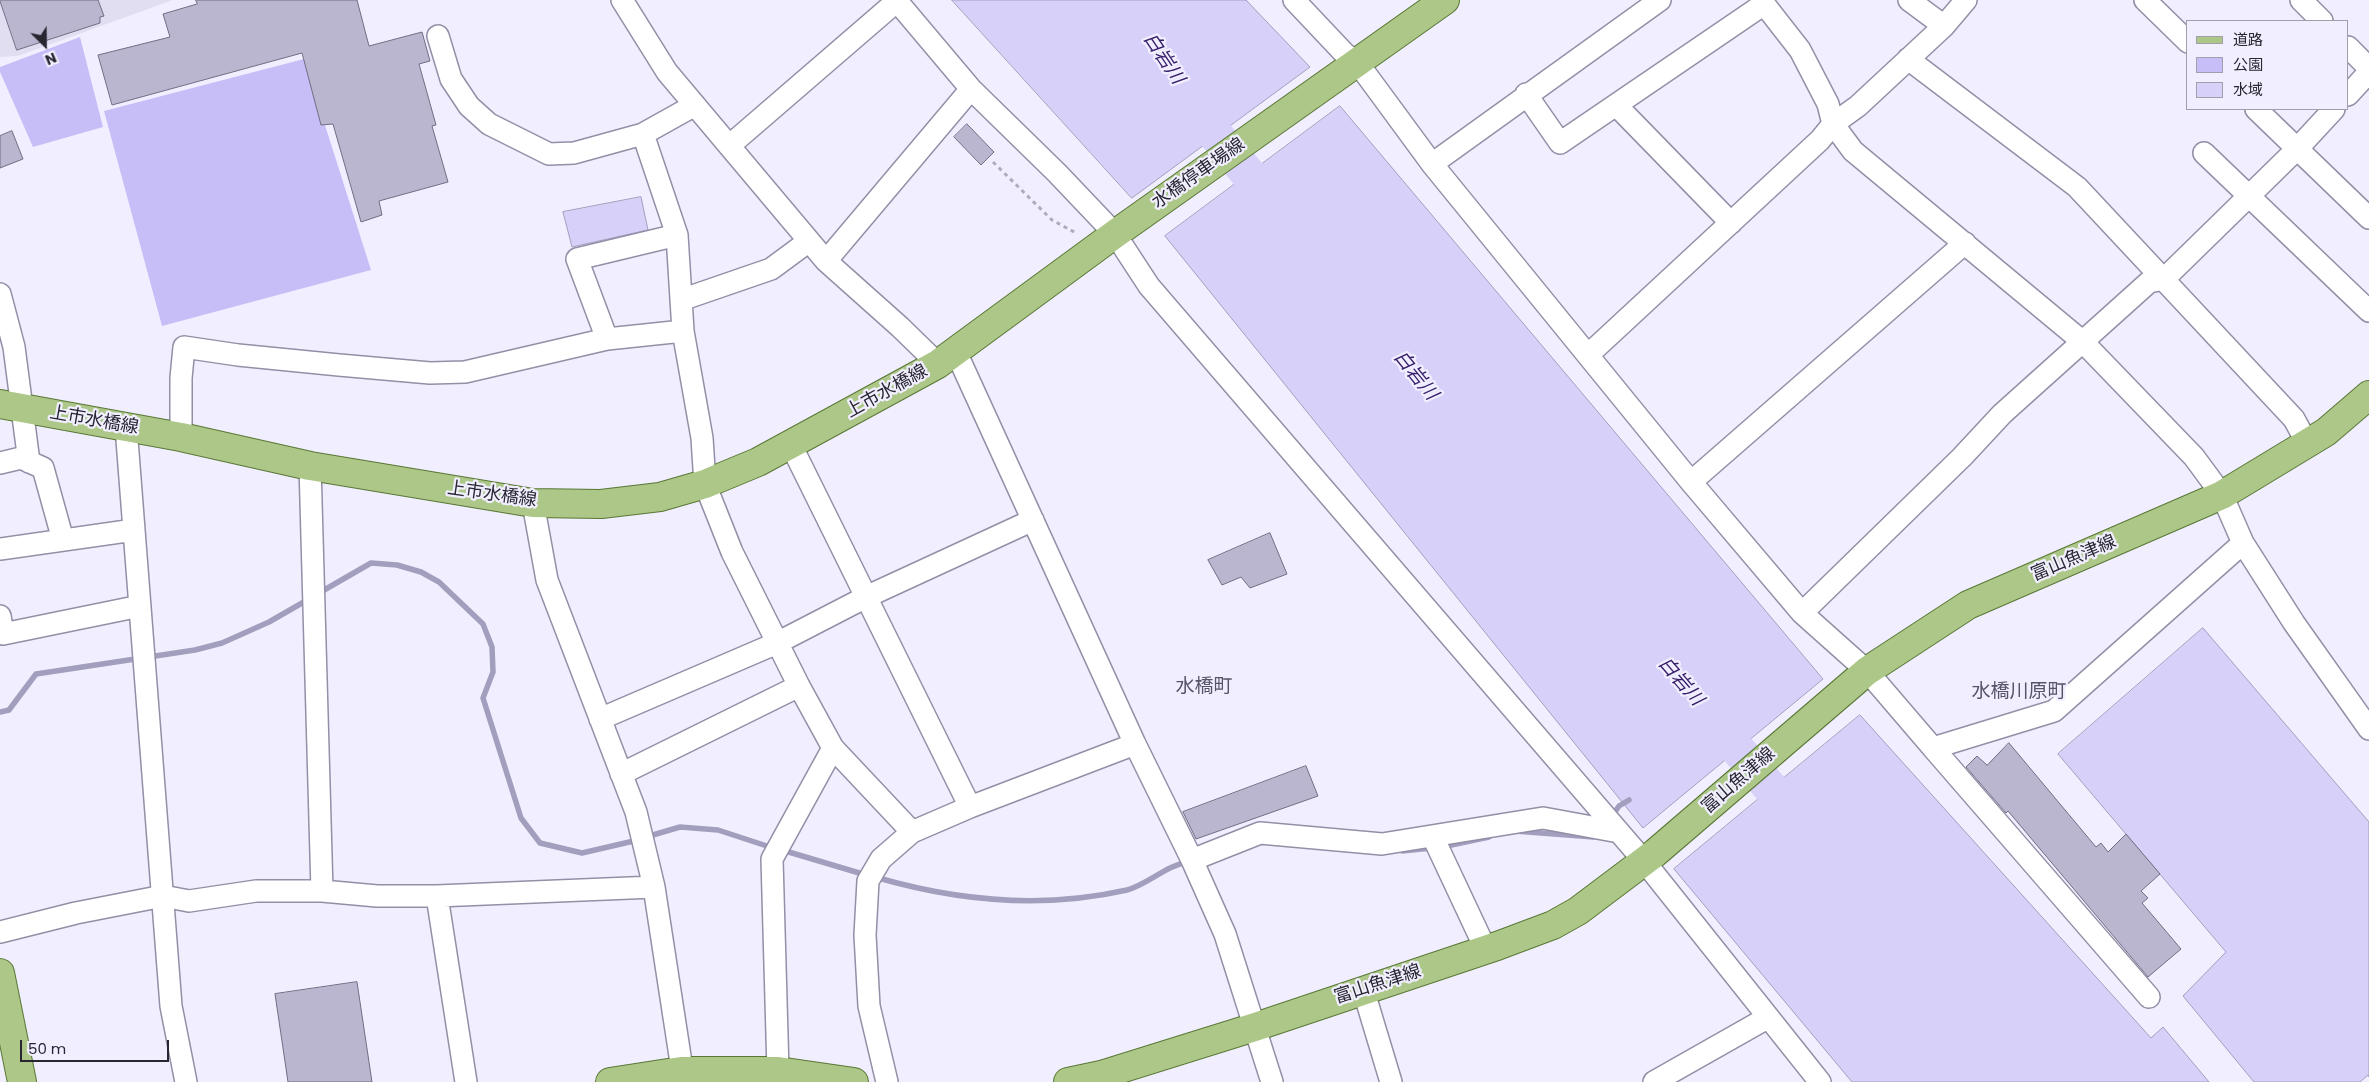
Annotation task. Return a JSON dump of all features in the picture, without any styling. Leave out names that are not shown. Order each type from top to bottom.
[{"type":"main road","name":"水橋停車場線","points":[[947,358],[1114,235],[1445,0]]},
{"type":"main road","name":"上市水橋線","points":[[12,406],[181,437],[310,466],[533,503],[601,504],[660,497],[705,484],[758,462],[947,358]]},
{"type":"main road","name":"富山魚津線","points":[[1068,1082],[1101,1078],[1363,989],[1486,950],[1553,925],[1578,911],[1650,857],[1859,679],[1968,605],[2222,496],[2326,432],[2367,400]]},
{"type":"main road","points":[[0,973],[22,1082]]},
{"type":"main road","points":[[610,1082],[778,1071],[854,1082]]},
{"type":"street","points":[[622,0],[667,72],[826,261],[900,327],[947,358],[1033,520],[1135,744],[1192,860],[1225,934],[1272,1082]]},
{"type":"street","points":[[1294,0],[1345,54],[1347,69],[1432,164],[1691,482],[1802,613],[1859,679],[1933,748],[2148,997]]},
{"type":"street","points":[[1432,164],[1526,94],[1660,0]]},
{"type":"street","points":[[1910,0],[1944,26]]},
{"type":"street","points":[[1588,355],[1820,140],[1833,124],[1858,106],[1944,26],[1966,0]]},
{"type":"street","points":[[2301,0],[2321,20]]},
{"type":"street","points":[[729,146],[897,1],[971,89],[1057,173],[1114,235],[1149,286],[1619,832],[1650,857],[1767,1018],[1820,1082]]},
{"type":"street","points":[[1526,94],[1560,143],[1763,2],[1800,50],[1828,104],[1833,124],[1853,151],[2083,342],[2194,457],[2222,496],[2243,543],[2294,623],[2369,729]]},
{"type":"street","points":[[2152,2],[2186,40]]},
{"type":"street","points":[[438,36],[451,79],[469,106],[489,124],[549,154],[574,153],[643,134],[695,105]]},
{"type":"street","points":[[2349,48],[2369,70],[2349,94]]},
{"type":"street","points":[[1908,59],[2077,186],[2294,419],[2307,443]]},
{"type":"street","points":[[826,261],[971,89]]},
{"type":"street","points":[[1616,104],[1731,223]]},
{"type":"street","points":[[2257,110],[2369,218]]},
{"type":"street","points":[[1802,613],[1962,457],[2002,414],[2149,282],[2164,279],[2297,149],[2333,110]]},
{"type":"street","points":[[643,134],[677,235],[683,331],[702,438],[705,484],[732,552],[799,686],[833,748],[912,832]]},
{"type":"street","points":[[2204,153],[2369,311]]},
{"type":"street","points":[[607,339],[577,259],[677,235]]},
{"type":"street","points":[[681,300],[771,269],[809,241]]},
{"type":"street","points":[[1691,482],[1965,243]]},
{"type":"street","points":[[0,294],[14,347],[12,406],[29,462]]},
{"type":"street","points":[[181,437],[184,346],[238,355],[339,365],[430,373],[465,372],[607,339],[683,331]]},
{"type":"street","points":[[126,427],[171,1006],[186,1082]]},
{"type":"street","points":[[791,445],[970,806]]},
{"type":"street","points":[[0,463],[21,458],[43,468],[63,540]]},
{"type":"street","points":[[310,466],[322,891]]},
{"type":"street","points":[[533,503],[547,580],[636,812],[654,887],[682,1077]]},
{"type":"street","points":[[600,719],[777,643],[866,597],[1033,520]]},
{"type":"street","points":[[0,549],[134,530]]},
{"type":"street","points":[[1933,748],[2054,711],[2243,543]]},
{"type":"street","points":[[0,616],[3,634],[140,606]]},
{"type":"street","points":[[621,774],[799,686]]},
{"type":"street","points":[[887,1082],[869,1006],[865,935],[868,881],[881,859],[912,832],[970,806],[1135,744]]},
{"type":"street","points":[[778,1071],[772,859],[833,748]]},
{"type":"street","points":[[1192,860],[1260,833],[1382,844],[1544,818],[1619,832]]},
{"type":"street","points":[[1433,836],[1486,950]]},
{"type":"street","points":[[0,932],[76,913],[163,896],[189,901],[256,891],[322,891],[376,896],[437,896],[654,887]]},
{"type":"street","points":[[437,896],[466,1082]]},
{"type":"street","points":[[1363,989],[1392,1082]]},
{"type":"street","points":[[1654,1082],[1767,1018]]},
{"type":"path","points":[[994,162],[1052,220],[1114,235]]},
{"type":"shaded area","points":[[0,0],[173,0],[18,56],[0,57]]},
{"type":"green space","points":[[80,37],[103,127],[33,147],[0,72],[0,67]]},
{"type":"green space","points":[[304,59],[371,270],[162,326],[104,111]]},
{"type":"water","points":[[952,0],[1246,0],[1310,67],[1132,198]]},
{"type":"water","points":[[1340,106],[1823,679],[1643,828],[1165,236]]},
{"type":"water","points":[[641,197],[648,230],[572,247],[563,212]]},
{"type":"water","points":[[2203,628],[2369,822],[2369,1077],[2368,1075],[2360,1082],[2254,1082],[2183,996],[2226,952],[2058,754]]},
{"type":"water","points":[[1860,715],[2151,1038],[2163,1027],[2209,1082],[1852,1082],[1674,869]]},
{"type":"building","points":[[0,0],[98,0],[104,16],[100,17],[100,23],[17,50]]},
{"type":"building","points":[[196,0],[357,0],[369,46],[422,32],[430,61],[419,64],[436,125],[432,126],[448,182],[379,201],[382,215],[361,222],[333,124],[321,125],[302,53],[112,105],[98,55],[170,37],[163,14],[197,4]]},
{"type":"building","points":[[967,124],[994,152],[981,165],[954,137]]},
{"type":"building","points":[[12,131],[23,159],[0,168],[0,136]]},
{"type":"building","points":[[1270,533],[1287,574],[1250,588],[1241,577],[1222,585],[1208,560]]},
{"type":"building","points":[[2009,743],[2096,847],[2101,843],[2108,852],[2126,834],[2160,874],[2141,891],[2148,898],[2142,903],[2181,949],[2148,977],[2008,811],[2006,813],[1966,767],[1977,756],[1987,765]]},
{"type":"building","points":[[1306,766],[1318,796],[1196,839],[1183,812]]},
{"type":"building","points":[[357,982],[372,1082],[288,1082],[275,994]]},
{"type":"waterway","name":"白岩川","points":[[1188,97],[1200,116],[1278,210]]},
{"type":"waterway","points":[[319,593],[371,563],[397,565],[421,572],[439,582],[483,624],[492,647],[493,672],[483,698],[521,818],[540,843],[582,853],[638,840]]},
{"type":"waterway","points":[[0,712],[9,710],[36,674],[195,650],[222,643],[269,622],[309,599]]},
{"type":"waterway","points":[[1706,712],[1802,825]]},
{"type":"waterway","points":[[1612,816],[1619,806],[1629,800]]},
{"type":"waterway","points":[[646,837],[680,827],[718,830],[773,848]]},
{"type":"waterway","points":[[1515,831],[1593,837]]},
{"type":"waterway","points":[[1442,847],[1489,837]]},
{"type":"waterway","points":[[1402,851],[1432,848]]},
{"type":"waterway","points":[[782,850],[866,875]]},
{"type":"waterway","points":[[875,877],[937,892],[969,897],[1032,901],[1095,896],[1127,890],[1143,884],[1173,867],[1189,862]]},
{"type":"district","name":"水橋町","points":[[1204,687]]},
{"type":"district","name":"水橋川原町","points":[[2019,692]]}]
